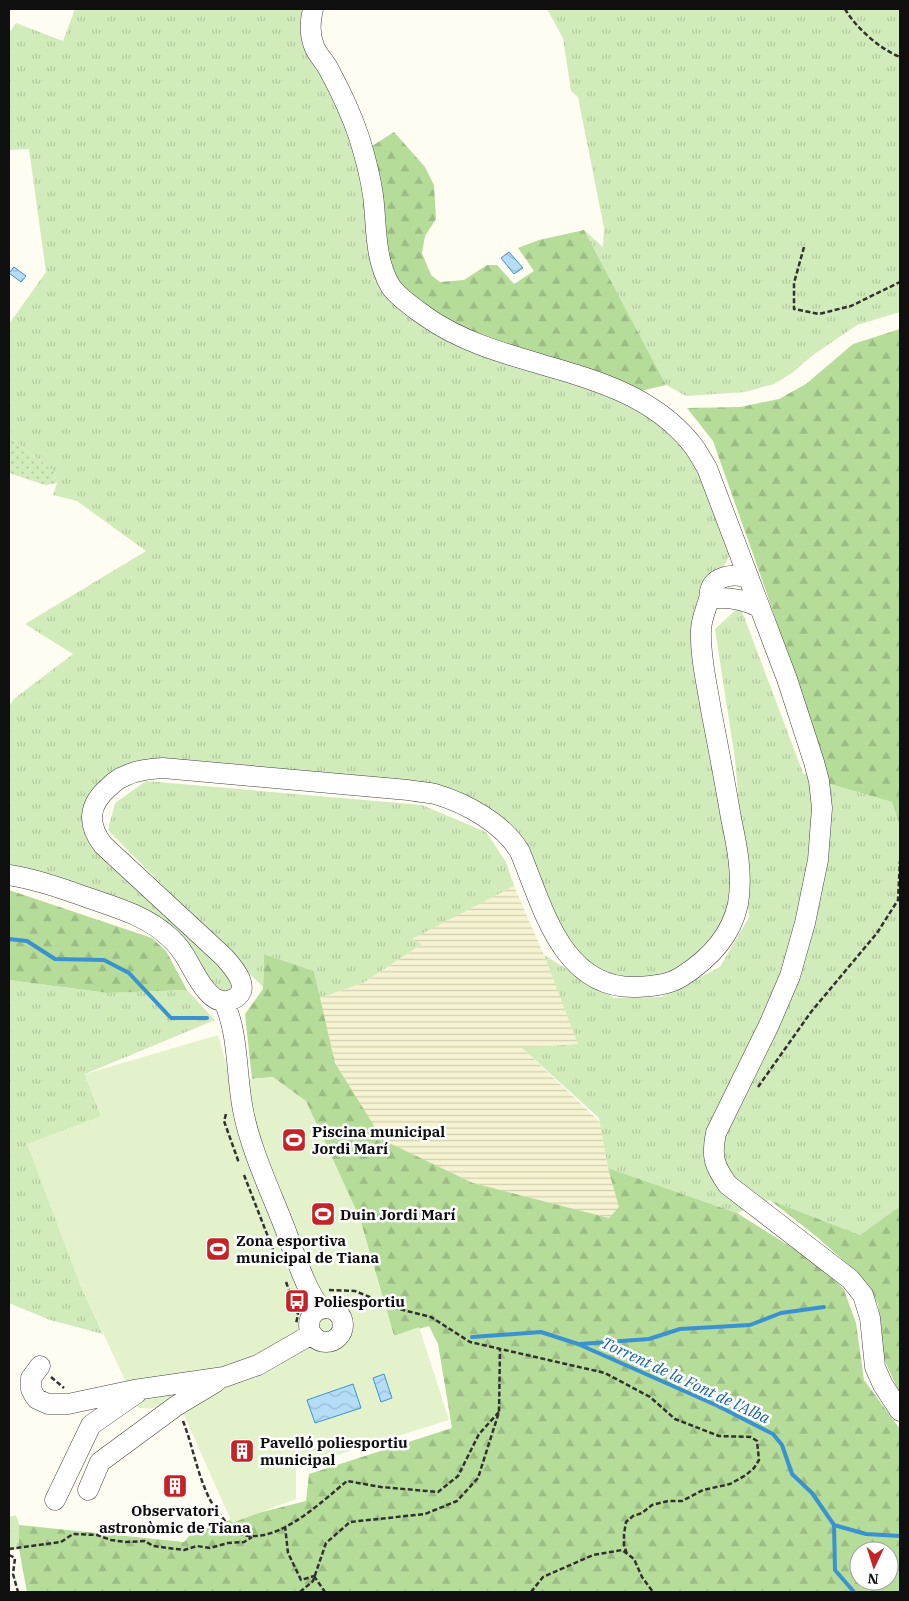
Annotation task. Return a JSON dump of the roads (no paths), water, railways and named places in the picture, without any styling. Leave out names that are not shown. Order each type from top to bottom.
[{"type":"street","points":[[313,9],[309,25],[314,45],[353,118],[365,155],[373,196],[379,256],[382,268],[392,288],[441,327],[477,345],[622,390],[655,410],[678,429],[692,443],[707,468],[788,680],[819,781],[822,808],[818,860],[805,923],[790,976],[769,1025],[716,1132],[713,1147],[714,1159],[717,1170],[728,1185],[850,1279],[863,1295],[870,1318],[875,1366],[883,1384],[900,1411]]},
{"type":"street","points":[[723,578],[734,555],[736,544]]},
{"type":"street","points":[[9,874],[57,887],[126,911],[153,924],[178,946],[206,991],[214,998],[224,1002],[234,998],[241,989],[240,978],[237,972],[224,957],[103,845],[94,831],[92,813],[103,792],[123,776],[138,771],[163,768],[435,794],[460,804],[487,819],[503,830],[513,841],[520,852],[555,937],[571,959],[586,971],[604,981],[630,987],[652,986],[678,978],[710,956],[726,935],[738,905],[740,870],[702,652],[701,631],[710,591],[715,583],[732,575],[741,575],[748,578]]},
{"type":"street","points":[[709,599],[748,578]]},
{"type":"street","points":[[709,599],[739,599],[759,607]]},
{"type":"street","points":[[224,1002],[231,1019],[240,1095],[249,1135],[310,1288],[322,1309]]},
{"type":"street","points":[[328,1308],[339,1314],[343,1325],[341,1332],[333,1340],[321,1341],[312,1334],[310,1329],[311,1319],[314,1314],[328,1308]]},
{"type":"street","points":[[40,1366],[31,1378],[31,1389],[38,1399],[48,1404],[68,1404],[145,1388],[224,1377],[258,1365],[312,1334]]},
{"type":"street","points":[[88,1490],[100,1462],[176,1406],[224,1377]]},
{"type":"street","points":[[55,1500],[91,1425],[145,1388]]},
{"type":"water","points":[[509,252],[523,268],[514,274],[501,258]]},
{"type":"water","points":[[14,267],[26,276],[21,282],[9,273]]},
{"type":"water","points":[[384,1374],[392,1398],[381,1402],[373,1378]]},
{"type":"water","points":[[353,1384],[361,1408],[315,1423],[307,1400]]},
{"type":"waterway","points":[[9,939],[27,941],[55,959],[104,960],[129,973],[171,1018],[207,1018]]},
{"type":"waterway","points":[[580,1344],[649,1339],[680,1329],[750,1325],[781,1313],[824,1307]]},
{"type":"waterway","name":"Torrent de la Font de l'Alba","points":[[472,1337],[541,1332],[578,1344],[718,1406],[773,1434],[782,1445],[792,1474],[812,1493],[834,1525],[866,1534],[900,1536]]},
{"type":"waterway","points":[[834,1525],[835,1570],[854,1592]]},
{"type":"place","name":"Piscina municipal Jordi Marí","points":[[294,1140]]},
{"type":"place","name":"Duin Jordi Marí","points":[[323,1214]]},
{"type":"place","name":"Zona esportiva municipal de Tiana","points":[[218,1249]]},
{"type":"place","name":"Poliesportiu","points":[[297,1301]]},
{"type":"place","name":"Pavelló poliesportiu municipal","points":[[242,1451]]},
{"type":"place","name":"Observatori astronòmic de Tiana","points":[[175,1486]]}]
